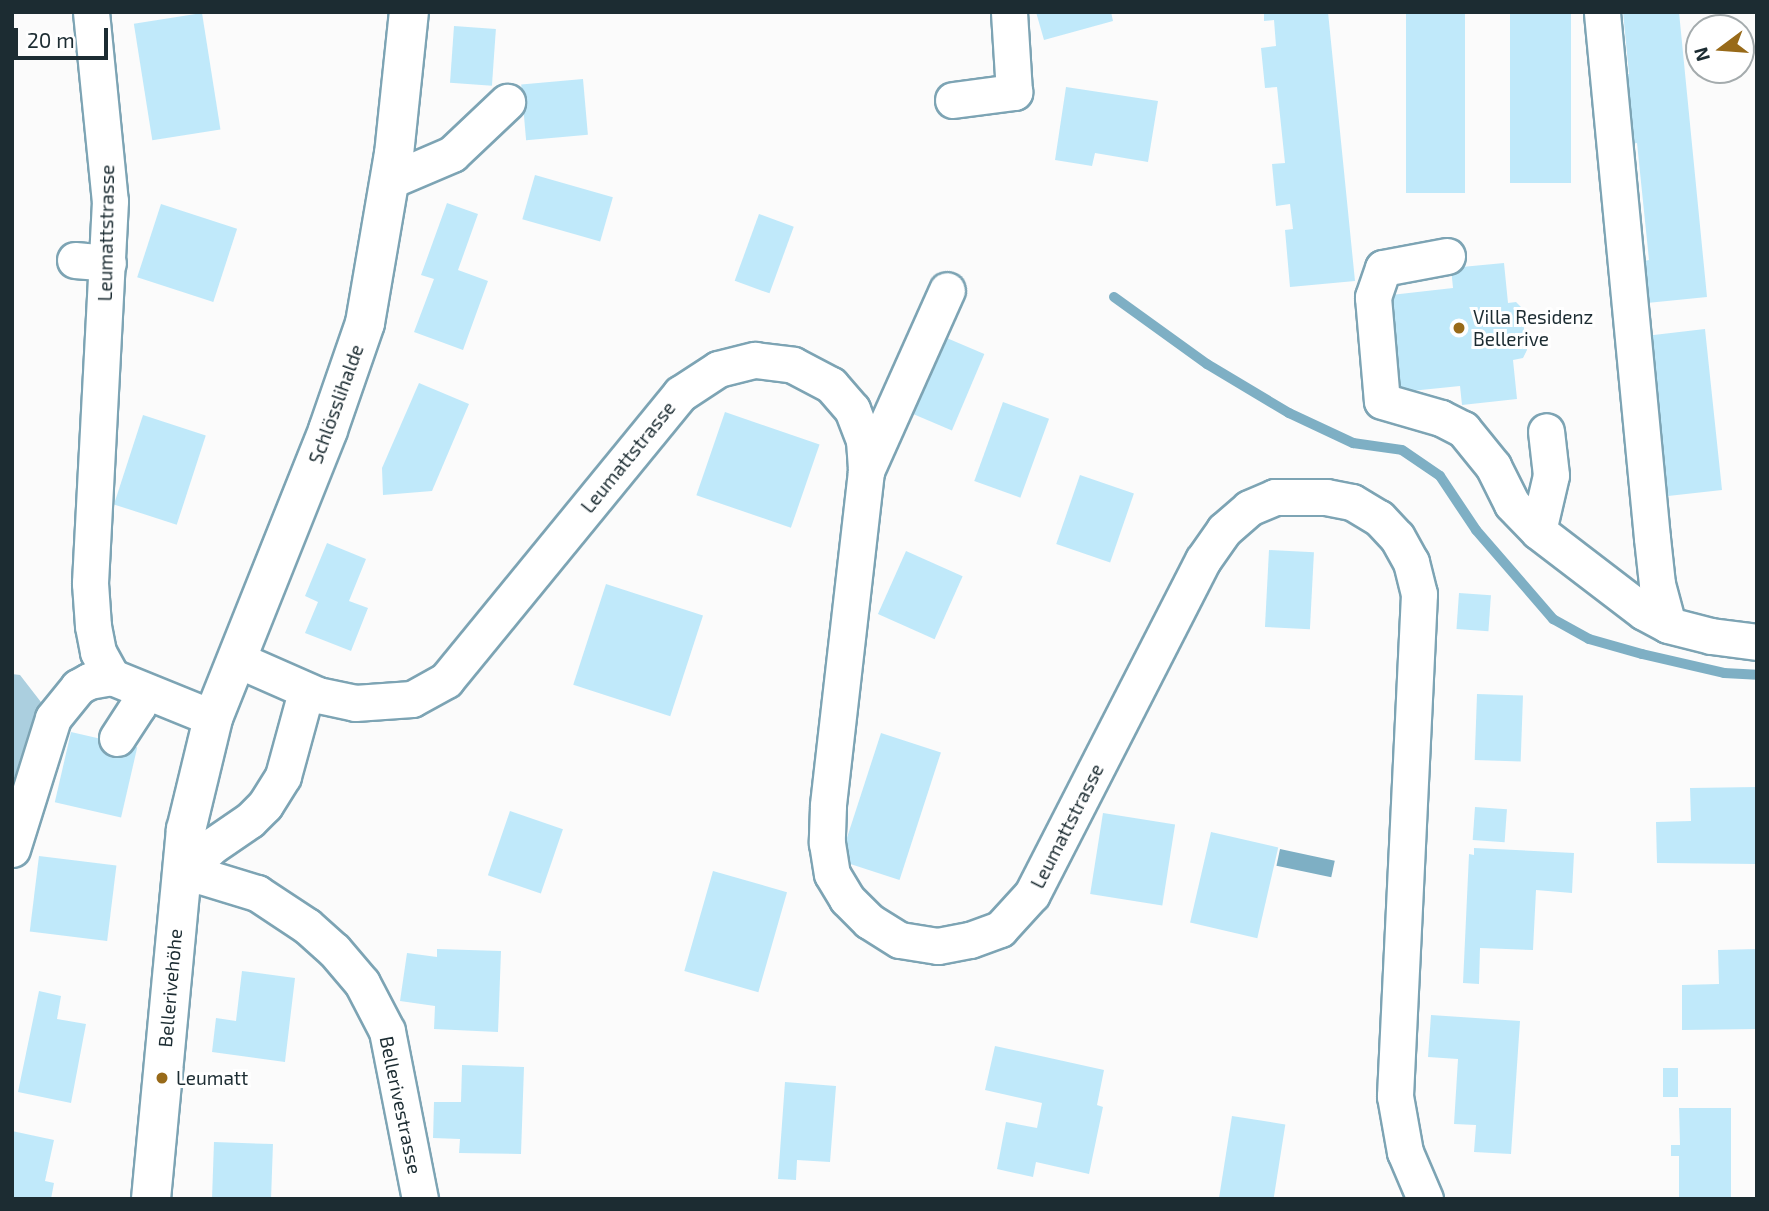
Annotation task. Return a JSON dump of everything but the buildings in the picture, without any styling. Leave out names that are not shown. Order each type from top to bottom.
[{"type":"main road","name":"Schlösslihalde","points":[[198,779],[213,718],[328,430],[365,323],[389,181],[409,12]]},
{"type":"main road","name":"Bellerivehöhe","points":[[152,1199],[180,877],[186,830],[198,779]]},
{"type":"street","name":"Leumattstrasse","points":[[91,12],[108,161],[91,262],[79,553],[98,652],[112,677]]},
{"type":"street","points":[[953,100],[1014,92],[1009,12]]},
{"type":"street","points":[[1602,13],[1653,549],[1657,584],[1668,625]]},
{"type":"street","points":[[389,181],[452,154],[507,102]]},
{"type":"street","points":[[1447,256],[1383,268],[1373,297],[1381,401],[1441,418],[1463,429],[1493,466],[1513,504],[1538,531],[1644,612],[1668,625],[1711,636],[1757,642]]},
{"type":"street","points":[[866,471],[947,290]]},
{"type":"street","name":"Leumattstrasse","points":[[236,659],[306,692],[355,703],[412,699],[446,680],[680,394],[718,369],[755,360],[793,365],[831,386],[852,410],[864,440],[866,471],[828,806],[827,843],[832,874],[847,900],[869,921],[900,940],[937,946],[970,940],[1000,929],[1032,894],[1203,560],[1224,530],[1249,508],[1275,497],[1326,497],[1352,502],[1379,518],[1396,537],[1411,562],[1419,594],[1395,1096],[1405,1152],[1425,1199]]},
{"type":"street","points":[[1538,531],[1551,475],[1546,431]]},
{"type":"street","points":[[12,849],[52,718],[78,687],[89,681],[112,677],[213,718]]},
{"type":"street","points":[[117,738],[138,706],[144,691]]},
{"type":"street","points":[[180,877],[212,846],[250,820],[264,805],[283,776],[306,692]]},
{"type":"street","name":"Bellerivestrasse","points":[[180,877],[201,876],[257,893],[307,926],[334,950],[362,983],[387,1031],[420,1199]]},
{"type":"shaded area","points":[[12,674],[20,675],[44,706],[28,735],[12,785]]},
{"type":"shaded area","points":[[1280,849],[1335,861],[1331,877],[1276,866]]},
{"type":"waterway","points":[[1114,297],[1207,364],[1289,413],[1353,443],[1402,450],[1440,476],[1476,530],[1553,619],[1589,639],[1642,654],[1724,673],[1757,675]]},
{"type":"place","name":"Villa Residenz Bellerive","points":[[1459,328]]},
{"type":"place","name":"Leumatt","points":[[162,1078]]}]
